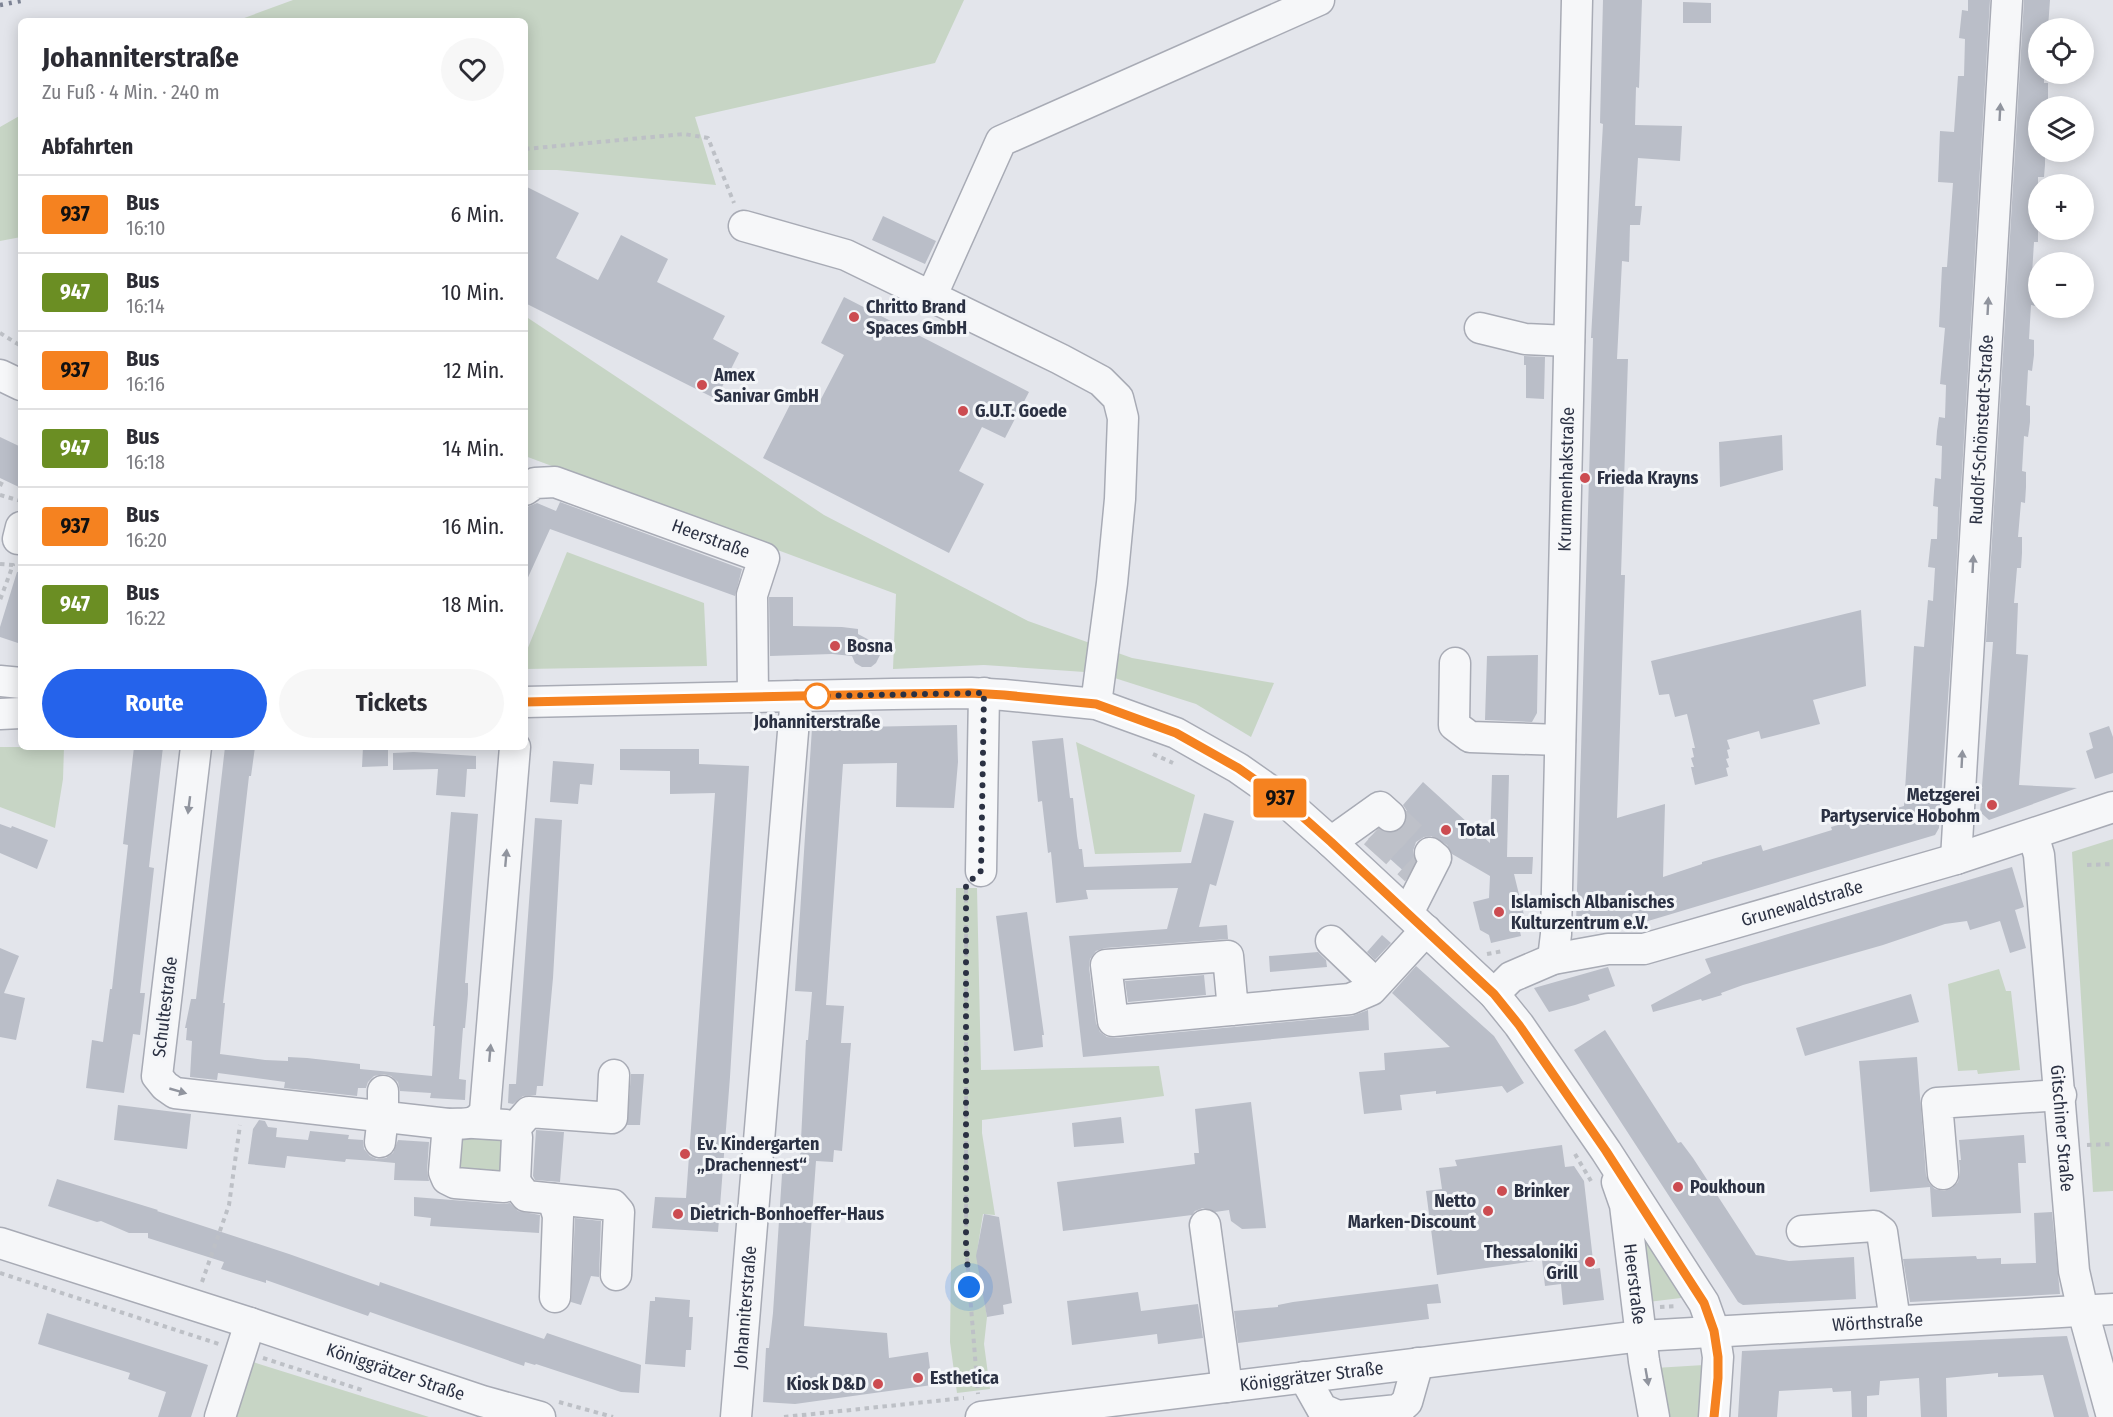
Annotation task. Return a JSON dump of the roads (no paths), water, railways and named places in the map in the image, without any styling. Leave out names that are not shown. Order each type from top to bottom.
[{"type":"street","points":[[932,295],[1001,141],[1319,0]]},
{"type":"street","name":"Krummenhakstraße","points":[[1553,959],[1556,934],[1577,0]]},
{"type":"street","name":"Rudolf-Schönstedt-Straße","points":[[1956,859],[2007,0]]},
{"type":"street","points":[[744,226],[846,255],[932,295],[1101,381],[1118,398],[1123,418],[1120,499],[1113,583],[1096,704]]},
{"type":"street","points":[[1480,328],[1525,339],[1569,341]]},
{"type":"street","points":[[0,375],[18,384]]},
{"type":"street","name":"Heerstraße","points":[[528,488],[535,483],[555,482],[764,558],[752,595],[753,697]]},
{"type":"street","points":[[1455,663],[1454,725],[1470,737],[1560,740]]},
{"type":"street","points":[[0,681],[18,683]]},
{"type":"street","points":[[981,871],[984,693]]},
{"type":"street","name":"Heerstraße","points":[[528,702],[984,693],[1096,704],[1176,733],[1238,768],[1285,801],[1417,921],[1502,986],[1519,1025],[1606,1151],[1704,1303],[1714,1331],[1718,1357],[1714,1417]]},
{"type":"street","name":"Johanniterstraße","points":[[736,1417],[796,696]]},
{"type":"street","points":[[0,714],[18,713]]},
{"type":"street","name":"Schultestraße","points":[[196,750],[157,1076],[165,1086],[175,1092],[255,1095],[381,1116],[461,1124],[506,1125],[514,1129]]},
{"type":"street","points":[[515,750],[485,1111],[481,1118],[461,1124],[444,1172],[447,1179],[455,1183],[504,1187],[515,1182]]},
{"type":"street","name":"Grunewaldstraße","points":[[1502,986],[1553,959],[1608,949],[1644,949],[1956,859],[2113,807]]},
{"type":"street","points":[[1331,842],[1375,823]]},
{"type":"street","name":"Gitschiner Straße","points":[[2033,834],[2039,855],[2074,1270],[2112,1417]]},
{"type":"street","points":[[1233,1010],[1350,999],[1371,990],[1417,921],[1424,867]]},
{"type":"street","points":[[1331,941],[1376,984]]},
{"type":"street","points":[[614,1075],[612,1118],[529,1112],[514,1129],[517,1137],[515,1182],[526,1196],[613,1205],[619,1212],[616,1275]]},
{"type":"street","points":[[1943,1174],[1937,1103],[2061,1095]]},
{"type":"street","name":"Heerstraße","points":[[1606,1151],[1625,1205],[1641,1336],[1654,1417]]},
{"type":"street","points":[[553,1199],[558,1216],[555,1297]]},
{"type":"street","points":[[1205,1225],[1227,1387]]},
{"type":"street","points":[[1802,1231],[1874,1226],[1882,1232],[1895,1321]]},
{"type":"street","name":"Königgrätzer Straße","points":[[0,1243],[250,1323],[479,1409],[540,1417]]},
{"type":"street","name":"Wörthstraße","points":[[1641,1336],[2113,1309]]},
{"type":"street","points":[[220,1417],[250,1323]]},
{"type":"street","name":"Königgrätzer Straße","points":[[975,1404],[1092,1410],[1227,1387],[1641,1336]]},
{"type":"street","points":[[1304,1377],[1322,1409],[1338,1416],[1398,1410],[1407,1402],[1418,1363]]},
{"type":"tunnel","points":[[1390,816],[1430,853]]},
{"type":"tunnel","points":[[1374,833],[1415,870]]},
{"type":"railway","points":[[0,5],[26,0]]},
{"type":"place","name":"Chritto Brand Spaces GmbH","points":[[854,317]]},
{"type":"place","name":"Amex Sanivar GmbH","points":[[702,385]]},
{"type":"place","name":"G.U.T. Goede","points":[[963,411]]},
{"type":"place","name":"Frieda Krayns","points":[[1585,478]]},
{"type":"place","name":"Bosna","points":[[835,646]]},
{"type":"place","name":"Johanniterstraße","points":[[817,696]]},
{"type":"place","name":"Metzgerei Partyservice Hobohm","points":[[1992,805]]},
{"type":"place","name":"Total","points":[[1446,830]]},
{"type":"place","name":"Islamisch Albanisches Kulturzentrum e.V.","points":[[1499,912]]},
{"type":"place","name":"Ev. Kindergarten „Drachennest“","points":[[685,1154]]},
{"type":"place","name":"Poukhoun","points":[[1678,1187]]},
{"type":"place","name":"Brinker","points":[[1502,1191]]},
{"type":"place","name":"Netto Marken-Discount","points":[[1488,1211]]},
{"type":"place","name":"Dietrich-Bonhoeffer-Haus","points":[[678,1214]]},
{"type":"place","name":"Thessaloniki Grill","points":[[1590,1262]]},
{"type":"place","name":"Esthetica","points":[[918,1378]]},
{"type":"place","name":"Kiosk D&D","points":[[878,1384]]}]
